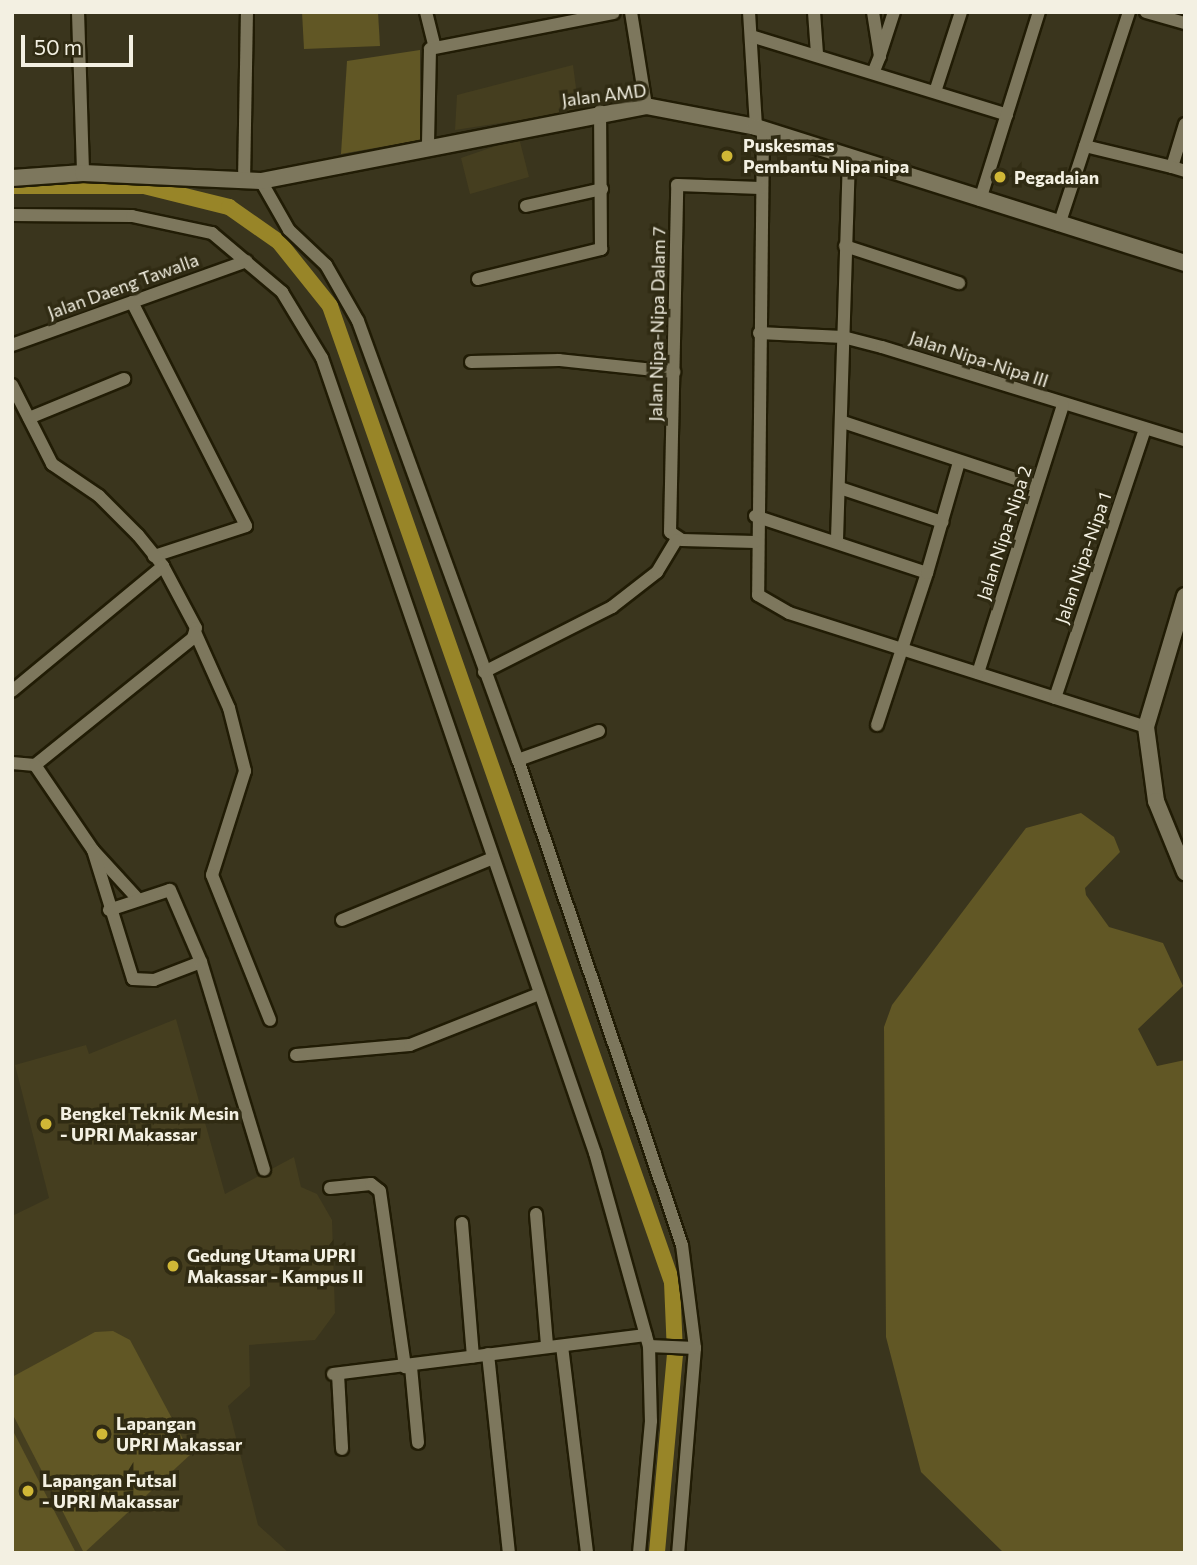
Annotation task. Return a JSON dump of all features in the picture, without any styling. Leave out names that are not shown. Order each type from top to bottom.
[{"type":"street","points":[[78,12],[83,173]]},
{"type":"street","points":[[244,182],[247,12]]},
{"type":"street","points":[[426,12],[435,47],[428,59],[428,144]]},
{"type":"street","points":[[631,12],[646,106]]},
{"type":"street","points":[[749,12],[761,188],[755,588],[761,598],[789,613],[900,646],[1146,727]]},
{"type":"street","points":[[814,12],[817,54]]},
{"type":"street","points":[[873,12],[880,56]]},
{"type":"street","points":[[874,71],[894,12]]},
{"type":"street","points":[[935,92],[961,12]]},
{"type":"street","points":[[980,200],[1038,12]]},
{"type":"street","points":[[1059,225],[1129,12]]},
{"type":"street","points":[[1146,12],[1185,23]]},
{"type":"street","points":[[435,47],[612,13]]},
{"type":"street","points":[[751,36],[874,71],[1007,115]]},
{"type":"street","name":"Jalan AMD","points":[[12,178],[83,173],[261,181],[428,144],[600,111],[646,106],[759,128],[849,160],[1185,262]]},
{"type":"street","points":[[478,279],[596,253],[602,247],[600,111]]},
{"type":"street","points":[[1172,167],[1185,124]]},
{"type":"street","points":[[1085,146],[1185,171]]},
{"type":"street","points":[[837,539],[843,422],[849,160]]},
{"type":"street","points":[[261,181],[289,230],[326,265],[358,321],[518,760],[682,1245],[689,1349],[678,1553]]},
{"type":"street","name":"Jalan Nipa-Nipa Dalam 7","points":[[679,540],[670,532],[677,185],[761,188]]},
{"type":"street","points":[[526,206],[602,190]]},
{"type":"street","points":[[12,215],[173,220],[212,233],[282,292],[322,358],[491,859],[595,1153],[648,1341],[651,1421],[639,1553]]},
{"type":"street","points":[[845,246],[958,283]]},
{"type":"street","name":"Jalan Daeng Tawalla","points":[[12,345],[246,261]]},
{"type":"street","points":[[132,302],[246,526],[154,555]]},
{"type":"street","name":"Jalan Nipa-Nipa III","points":[[758,333],[843,337],[1185,440]]},
{"type":"street","points":[[471,362],[559,360],[674,372]]},
{"type":"street","points":[[29,418],[124,379]]},
{"type":"street","points":[[12,385],[52,464],[99,496],[163,566],[192,614],[195,632],[229,708],[245,771],[212,875],[270,1020]]},
{"type":"street","name":"Jalan Nipa-Nipa 2","points":[[978,673],[1063,405]]},
{"type":"street","points":[[843,422],[1037,486]]},
{"type":"street","name":"Jalan Nipa-Nipa 1","points":[[1055,698],[1145,429]]},
{"type":"street","points":[[877,725],[900,646],[927,573],[959,462]]},
{"type":"street","points":[[839,488],[942,522]]},
{"type":"street","points":[[755,516],[837,539],[927,573]]},
{"type":"street","points":[[484,672],[612,607],[657,572],[679,540],[755,542]]},
{"type":"street","points":[[12,691],[163,566]]},
{"type":"street","points":[[1185,597],[1146,727],[1156,801],[1185,872]]},
{"type":"street","points":[[12,763],[35,765],[195,632]]},
{"type":"street","points":[[518,760],[599,731]]},
{"type":"street","points":[[35,765],[93,850],[136,897]]},
{"type":"street","points":[[93,850],[109,910],[133,979],[154,981],[201,962]]},
{"type":"street","points":[[342,920],[491,859]]},
{"type":"street","points":[[109,910],[136,897],[170,890],[201,962],[264,1170]]},
{"type":"street","points":[[296,1055],[410,1045],[539,994]]},
{"type":"street","points":[[330,1188],[371,1184],[380,1191],[418,1443]]},
{"type":"street","points":[[536,1214],[547,1346]]},
{"type":"street","points":[[462,1223],[473,1357]]},
{"type":"street","points":[[342,1449],[336,1374],[408,1367],[547,1346],[648,1341],[663,1347],[689,1349]]},
{"type":"street","points":[[562,1346],[587,1553]]},
{"type":"street","points":[[488,1354],[509,1553]]},
{"type":"shaded area","points":[[302,12],[378,12],[380,46],[304,49]]},
{"type":"shaded area","points":[[420,50],[420,140],[341,154],[347,61]]},
{"type":"shaded area","points":[[573,65],[579,111],[455,130],[457,95]]},
{"type":"shaded area","points":[[519,138],[529,177],[470,194],[461,158]]},
{"type":"shaded area","points":[[1081,813],[1114,837],[1120,852],[1085,888],[1086,895],[1109,927],[1163,943],[1183,986],[1138,1029],[1157,1066],[1185,1060],[1185,1553],[1004,1553],[921,1472],[886,1337],[884,1027],[892,1005],[1026,828]]},
{"type":"shaded area","name":"Gedung Utama UPRI Makassar - Kampus II","points":[[176,1019],[225,1194],[294,1157],[301,1187],[317,1194],[332,1220],[335,1313],[315,1340],[249,1345],[250,1386],[228,1406],[258,1525],[289,1553],[12,1553],[12,1216],[49,1198],[15,1065],[86,1045],[89,1054]]},
{"type":"shaded area","name":"Lapangan UPRI Makassar","points":[[113,1331],[130,1340],[191,1454],[84,1553],[12,1413],[12,1377],[95,1332]]},
{"type":"shaded area","name":"Lapangan Futsal - UPRI Makassar","points":[[12,1429],[76,1553],[12,1553]]},
{"type":"waterway","points":[[12,186],[144,186],[229,207],[279,242],[330,306],[672,1282],[675,1354],[657,1553]]},
{"type":"place","name":"Puskesmas Pembantu Nipa nipa","points":[[727,156]]},
{"type":"place","name":"Pegadaian","points":[[1000,177]]},
{"type":"place","name":"Bengkel Teknik Mesin - UPRI Makassar","points":[[46,1124]]},
{"type":"place","name":"Gedung Utama UPRI Makassar - Kampus II","points":[[173,1266]]},
{"type":"place","name":"Lapangan UPRI Makassar","points":[[102,1434]]},
{"type":"place","name":"Lapangan Futsal - UPRI Makassar","points":[[28,1491]]}]
